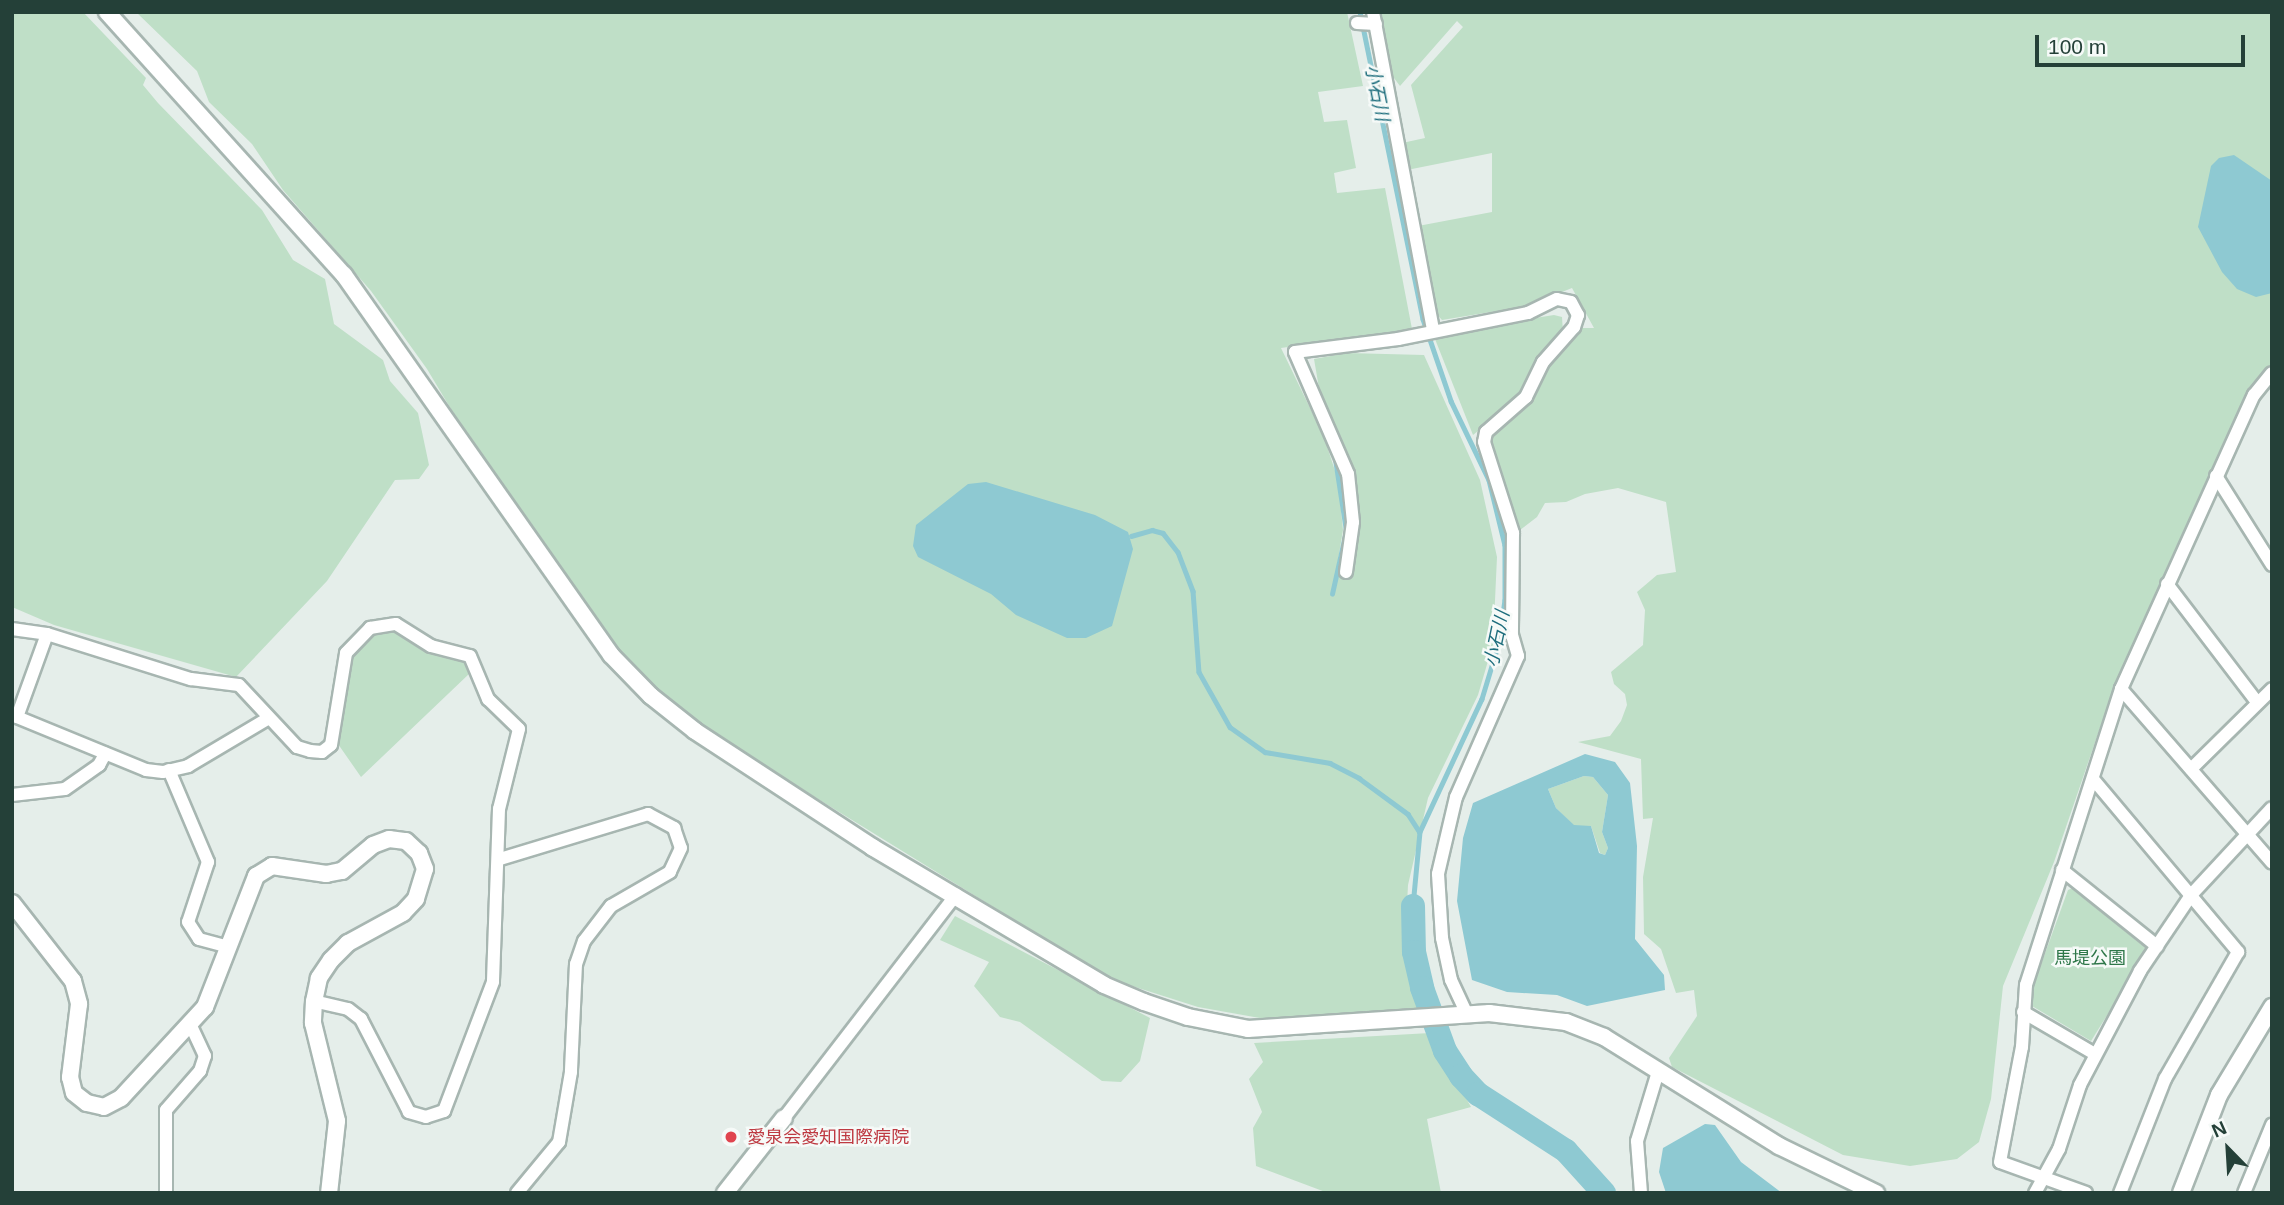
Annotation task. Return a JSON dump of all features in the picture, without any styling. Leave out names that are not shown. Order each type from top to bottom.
[{"type":"street","points":[[107,12],[344,275],[562,587],[627,671],[695,731],[872,847],[1104,985],[1188,1017],[1248,1029],[1467,1015],[1539,1016],[1566,1022],[1604,1037],[1779,1146],[1876,1193]]},
{"type":"street","points":[[1369,21],[1427,331]]},
{"type":"street","points":[[1346,572],[1353,522],[1348,474],[1295,352],[1398,339],[1427,331],[1528,313],[1557,299],[1571,302],[1578,315],[1574,327],[1543,362],[1526,397],[1486,432],[1484,442],[1513,533],[1512,635],[1518,656],[1456,797],[1438,874],[1442,938],[1451,980],[1467,1015]]},
{"type":"street","points":[[2086,1193],[2000,1162],[2022,1048],[2023,1012],[2036,948],[2121,689],[2253,395],[2272,373]]},
{"type":"street","points":[[2217,476],[2272,565]]},
{"type":"street","points":[[2167,584],[2256,701]]},
{"type":"street","points":[[12,629],[47,634],[191,679],[239,685],[297,747],[310,751],[329,748],[348,648],[376,625],[396,624],[431,646],[470,656],[488,699],[519,729],[501,799],[493,982],[444,1111],[426,1117],[409,1112],[361,1019],[348,1009],[314,1001]]},
{"type":"street","points":[[47,634],[15,716],[106,754],[146,769],[170,770],[188,766],[269,718]]},
{"type":"street","points":[[2121,689],[2272,863]]},
{"type":"street","points":[[2190,769],[2256,701],[2272,689]]},
{"type":"street","points":[[12,795],[65,789],[99,765],[106,754]]},
{"type":"street","points":[[170,770],[208,862],[188,922],[199,939],[229,947]]},
{"type":"street","points":[[2093,779],[2236,946],[2238,959],[2165,1079],[2120,1193]]},
{"type":"street","points":[[2035,1193],[2045,1179],[2095,1054],[2157,946],[2192,894],[2272,808]]},
{"type":"street","points":[[500,859],[648,814],[674,828],[681,848],[670,872],[611,906],[584,941],[576,964],[571,1072],[559,1142],[517,1193]]},
{"type":"street","points":[[12,903],[73,981],[79,1004],[70,1077],[74,1093],[87,1103],[104,1107],[121,1098],[190,1024],[210,998],[256,876],[272,866],[326,874],[342,871],[373,845],[389,839],[406,841],[419,853],[425,869],[416,899],[403,913],[348,943],[331,960],[314,1001],[313,1023],[337,1121],[329,1193]]},
{"type":"street","points":[[2062,870],[2157,946]]},
{"type":"street","points":[[725,1193],[956,895]]},
{"type":"street","points":[[2181,1193],[2219,1095],[2272,1007]]},
{"type":"street","points":[[2023,1012],[2095,1054]]},
{"type":"street","points":[[166,1193],[166,1110],[200,1071],[205,1056],[190,1024]]},
{"type":"street","points":[[1641,1193],[1637,1141],[1658,1072]]},
{"type":"street","points":[[2244,1193],[2272,1125]]},
{"type":"green space","points":[[12,12],[83,12],[146,78],[143,85],[158,103],[262,210],[293,260],[325,279],[334,324],[383,360],[390,381],[418,413],[429,465],[419,479],[395,480],[327,581],[236,677],[54,625],[12,607]]},
{"type":"green space","points":[[136,12],[1347,12],[1363,86],[1318,92],[1324,122],[1347,120],[1356,168],[1334,173],[1337,193],[1385,188],[1412,329],[1281,348],[1324,437],[1338,480],[1343,530],[1336,572],[1352,575],[1360,523],[1355,473],[1319,388],[1314,359],[1347,353],[1424,355],[1480,480],[1497,557],[1493,644],[1478,695],[1428,798],[1408,885],[1406,925],[1422,1008],[1271,1020],[1198,1007],[1110,979],[693,722],[621,659],[485,466],[427,369],[371,291],[283,190],[252,144],[209,102],[197,71]]},
{"type":"green space","points":[[1379,12],[2272,12],[2272,365],[2247,394],[2113,690],[2054,862],[2003,986],[1991,1099],[1979,1142],[1957,1159],[1910,1166],[1843,1155],[1672,1067],[1669,1058],[1697,1016],[1694,990],[1676,993],[1661,949],[1644,934],[1643,877],[1653,818],[1643,819],[1641,759],[1578,742],[1610,736],[1621,721],[1627,705],[1625,694],[1614,684],[1611,672],[1643,645],[1645,610],[1637,592],[1657,575],[1676,572],[1666,502],[1618,488],[1585,494],[1566,502],[1545,503],[1537,517],[1516,533],[1503,479],[1488,446],[1489,434],[1576,328],[1594,328],[1572,288],[1527,306],[1442,320],[1434,311],[1418,226],[1492,212],[1492,153],[1407,170],[1402,143],[1425,138],[1411,85],[1463,27],[1457,21],[1400,86],[1391,74]]},
{"type":"green space","points":[[1554,315],[1562,317],[1563,332],[1522,395],[1473,435],[1433,334]]},
{"type":"green space","points":[[395,630],[445,658],[461,655],[468,661],[470,673],[361,777],[338,744],[352,655],[373,634]]},
{"type":"green space","points":[[1584,776],[1593,777],[1608,795],[1602,832],[1608,848],[1605,855],[1600,853],[1591,826],[1574,826],[1556,808],[1548,789]]},
{"type":"green space","name":"馬堤公園","points":[[2075,887],[2151,945],[2091,1041],[2027,1003],[2068,890]]},
{"type":"green space","points":[[955,916],[1150,1018],[1140,1061],[1121,1082],[1102,1081],[1020,1022],[1000,1017],[974,986],[989,962],[940,940]]},
{"type":"green space","points":[[1430,1033],[1471,1107],[1427,1119],[1441,1193],[1328,1193],[1256,1166],[1253,1128],[1262,1112],[1249,1079],[1263,1062],[1254,1043]]},
{"type":"water","points":[[2234,155],[2272,181],[2272,293],[2256,297],[2237,289],[2222,272],[2198,227],[2211,166],[2219,158]]},
{"type":"water","points":[[986,482],[1095,515],[1128,532],[1133,549],[1112,626],[1086,638],[1067,638],[1016,615],[991,594],[918,557],[913,546],[916,525],[968,484]]},
{"type":"water","points":[[1585,754],[1615,762],[1630,783],[1637,846],[1635,939],[1664,975],[1665,990],[1587,1006],[1557,995],[1507,992],[1472,980],[1457,901],[1463,838],[1473,803]],"holes":[[[1584,776],[1593,777],[1608,795],[1602,832],[1608,848],[1605,855],[1599,853],[1591,826],[1574,825],[1556,808],[1548,789]]]},
{"type":"water","points":[[1705,1124],[1715,1125],[1741,1162],[1782,1193],[1666,1193],[1659,1172],[1663,1148]]},
{"type":"waterway","name":"小石川","points":[[1360,12],[1423,319],[1451,401],[1489,480],[1505,545],[1505,600],[1499,643],[1482,699],[1420,832],[1413,906]]},
{"type":"waterway","points":[[1332,594],[1346,531],[1335,459]]},
{"type":"waterway","points":[[1131,536],[1152,530],[1163,533],[1178,552],[1193,591],[1199,672],[1230,727],[1265,752],[1330,763],[1359,778],[1408,814],[1419,831]]},
{"type":"waterway","name":"小石川","points":[[1413,906],[1414,952],[1422,988],[1445,1051],[1461,1076],[1478,1094],[1566,1151],[1604,1193]]},
{"type":"place","name":"愛泉会愛知国際病院","points":[[731,1137]]}]
